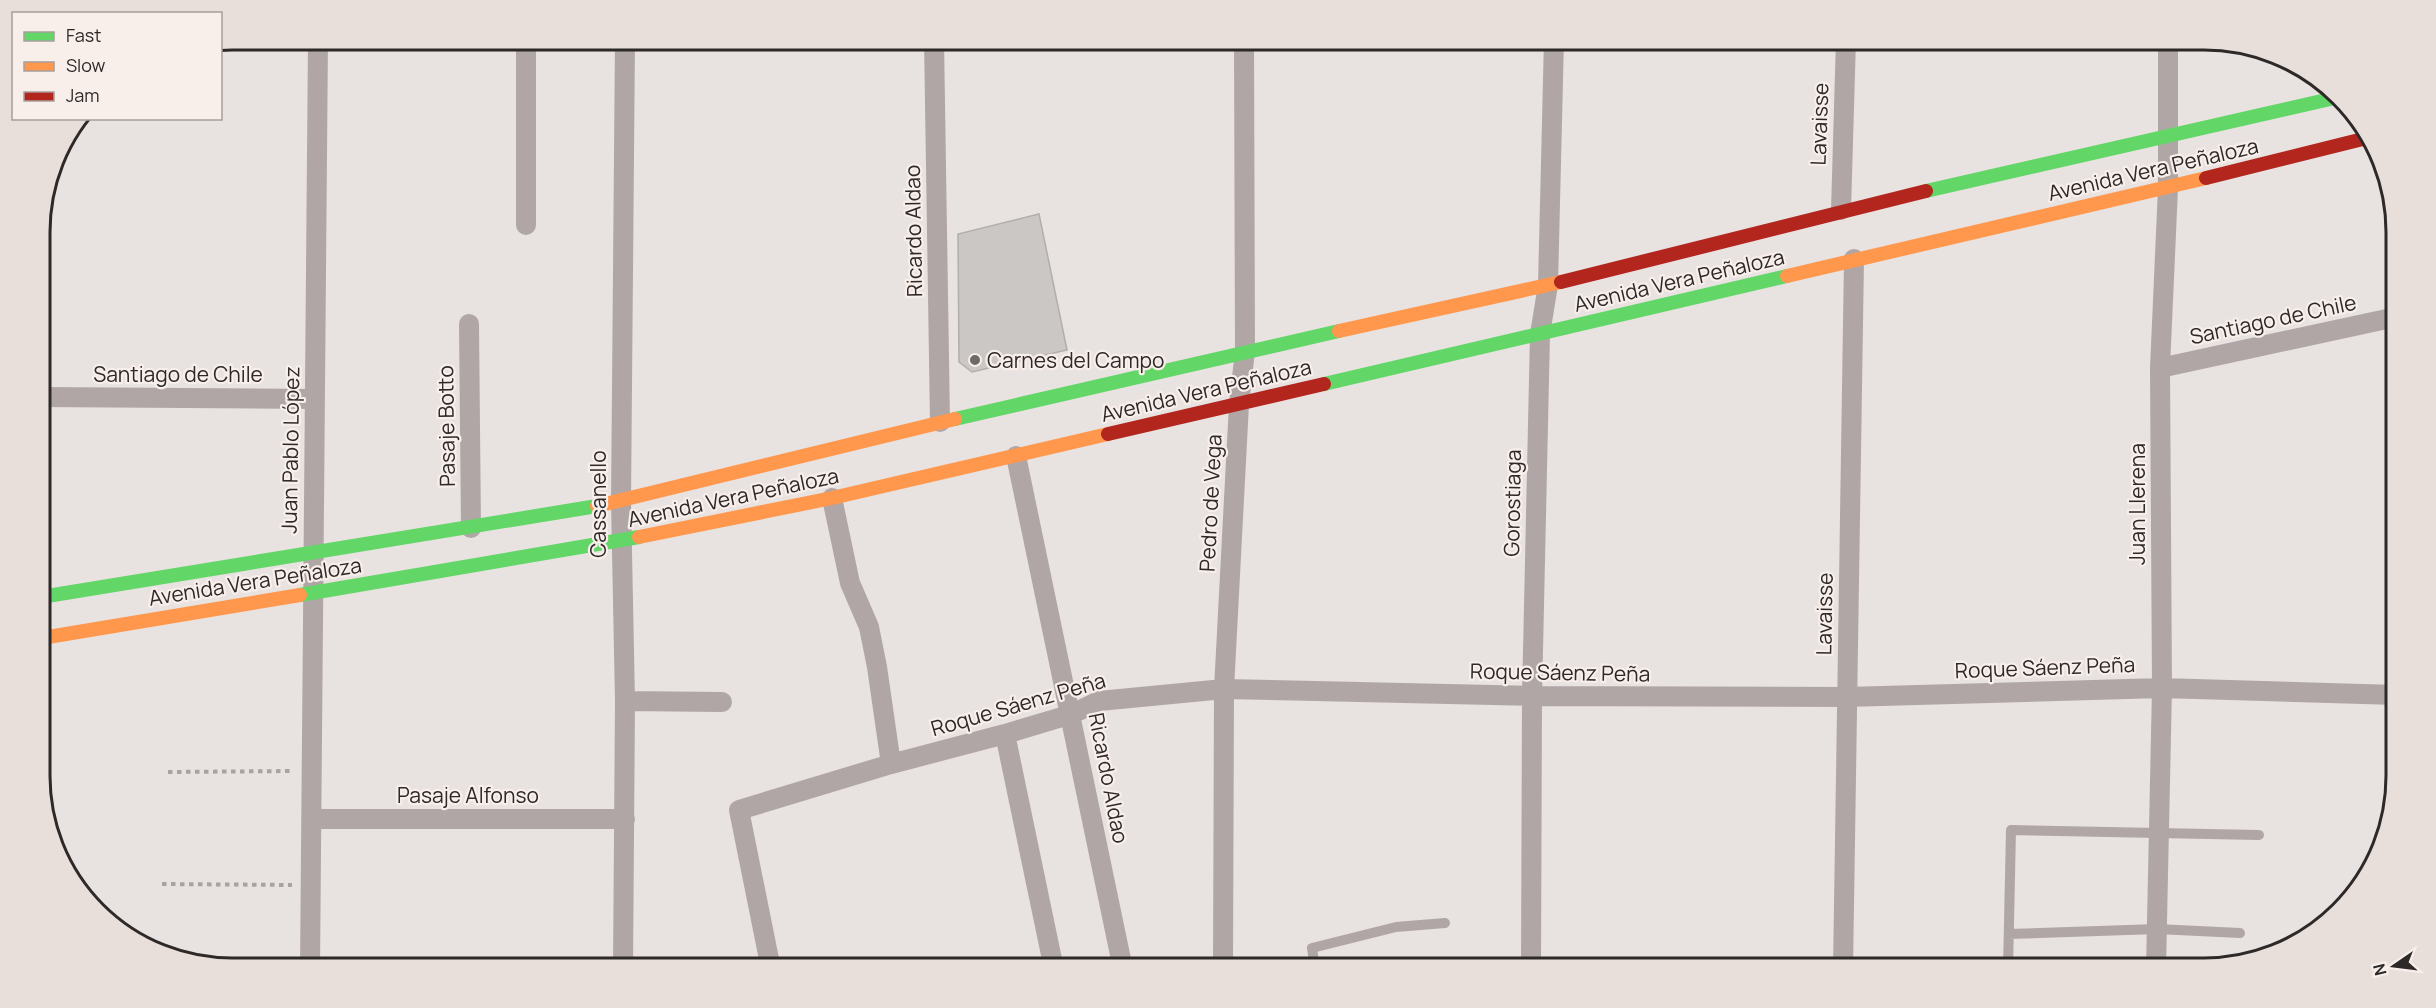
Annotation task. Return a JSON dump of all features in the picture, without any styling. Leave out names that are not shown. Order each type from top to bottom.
[{"type":"main road","name":"Avenida Vera Peñaloza","points":[[49,596],[621,502],[940,422],[1245,351],[1548,285],[1841,210],[2330,100]]},
{"type":"main road","name":"Avenida Vera Peñaloza","points":[[49,637],[621,541],[832,498],[2168,188],[2361,139]]},
{"type":"street","name":"Pedro de Vega","points":[[1223,958],[1224,689],[1239,405],[1245,351],[1244,49]]},
{"type":"street","name":"Gorostiaga","points":[[1530,958],[1532,696],[1540,334],[1548,285],[1554,49]]},
{"type":"street","name":"Lavaisse","points":[[1841,210],[1846,49]]},
{"type":"street","name":"Juan Llerena","points":[[2156,958],[2162,688],[2160,368],[2168,188],[2168,49]]},
{"type":"street","name":"Juan Pablo López","points":[[310,958],[318,50]]},
{"type":"street","points":[[526,50],[526,225]]},
{"type":"street","name":"Cassanello","points":[[623,958],[625,701],[621,502],[625,50]]},
{"type":"street","name":"Ricardo Aldao","points":[[934,50],[940,422]]},
{"type":"street","name":"Lavaisse","points":[[1843,958],[1854,260]]},
{"type":"street","name":"Santiago de Chile","points":[[2160,368],[2386,319]]},
{"type":"street","name":"Pasaje Botto","points":[[469,324],[471,528]]},
{"type":"street","name":"Santiago de Chile","points":[[50,397],[314,399]]},
{"type":"street","name":"Ricardo Aldao","points":[[1016,456],[1072,714],[1120,958]]},
{"type":"street","points":[[832,498],[850,582],[869,627],[891,764]]},
{"type":"street","name":"Roque Sáenz Peña","points":[[769,958],[739,810],[891,764],[1072,714],[1099,701],[1224,689],[1532,696],[1846,697],[2162,688],[2386,695]]},
{"type":"street","points":[[625,701],[722,702]]},
{"type":"street","points":[[1005,734],[1052,958]]},
{"type":"street","name":"Pasaje Alfonso","points":[[311,819],[625,819]]},
{"type":"lane","points":[[2008,958],[2011,830],[2259,835]]},
{"type":"lane","points":[[1313,958],[1312,948],[1396,927],[1445,923]]},
{"type":"lane","points":[[2009,934],[2157,929],[2240,933]]},
{"type":"path","points":[[168,772],[311,771]]},
{"type":"path","points":[[162,884],[310,885]]},
{"type":"building","points":[[1039,214],[1067,350],[972,372],[959,362],[958,234]]},
{"type":"traffic: fast","points":[[1926,191],[2329,99]]},
{"type":"traffic: fast","points":[[1324,384],[1787,276]]},
{"type":"traffic: fast","points":[[955,419],[1339,331]]},
{"type":"traffic: fast","points":[[49,596],[597,506]]},
{"type":"traffic: fast","points":[[300,595],[639,537]]},
{"type":"traffic: slow","points":[[1787,276],[2206,178]]},
{"type":"traffic: slow","points":[[1339,331],[1561,282]]},
{"type":"traffic: slow","points":[[597,506],[955,419]]},
{"type":"traffic: slow","points":[[639,537],[832,498],[1108,434]]},
{"type":"traffic: slow","points":[[49,637],[300,595]]},
{"type":"traffic: jam","points":[[2206,178],[2361,139]]},
{"type":"traffic: jam","points":[[1561,282],[1926,191]]},
{"type":"traffic: jam","points":[[1108,434],[1324,384]]},
{"type":"place","name":"Carnes del Campo","points":[[975,360]]}]
